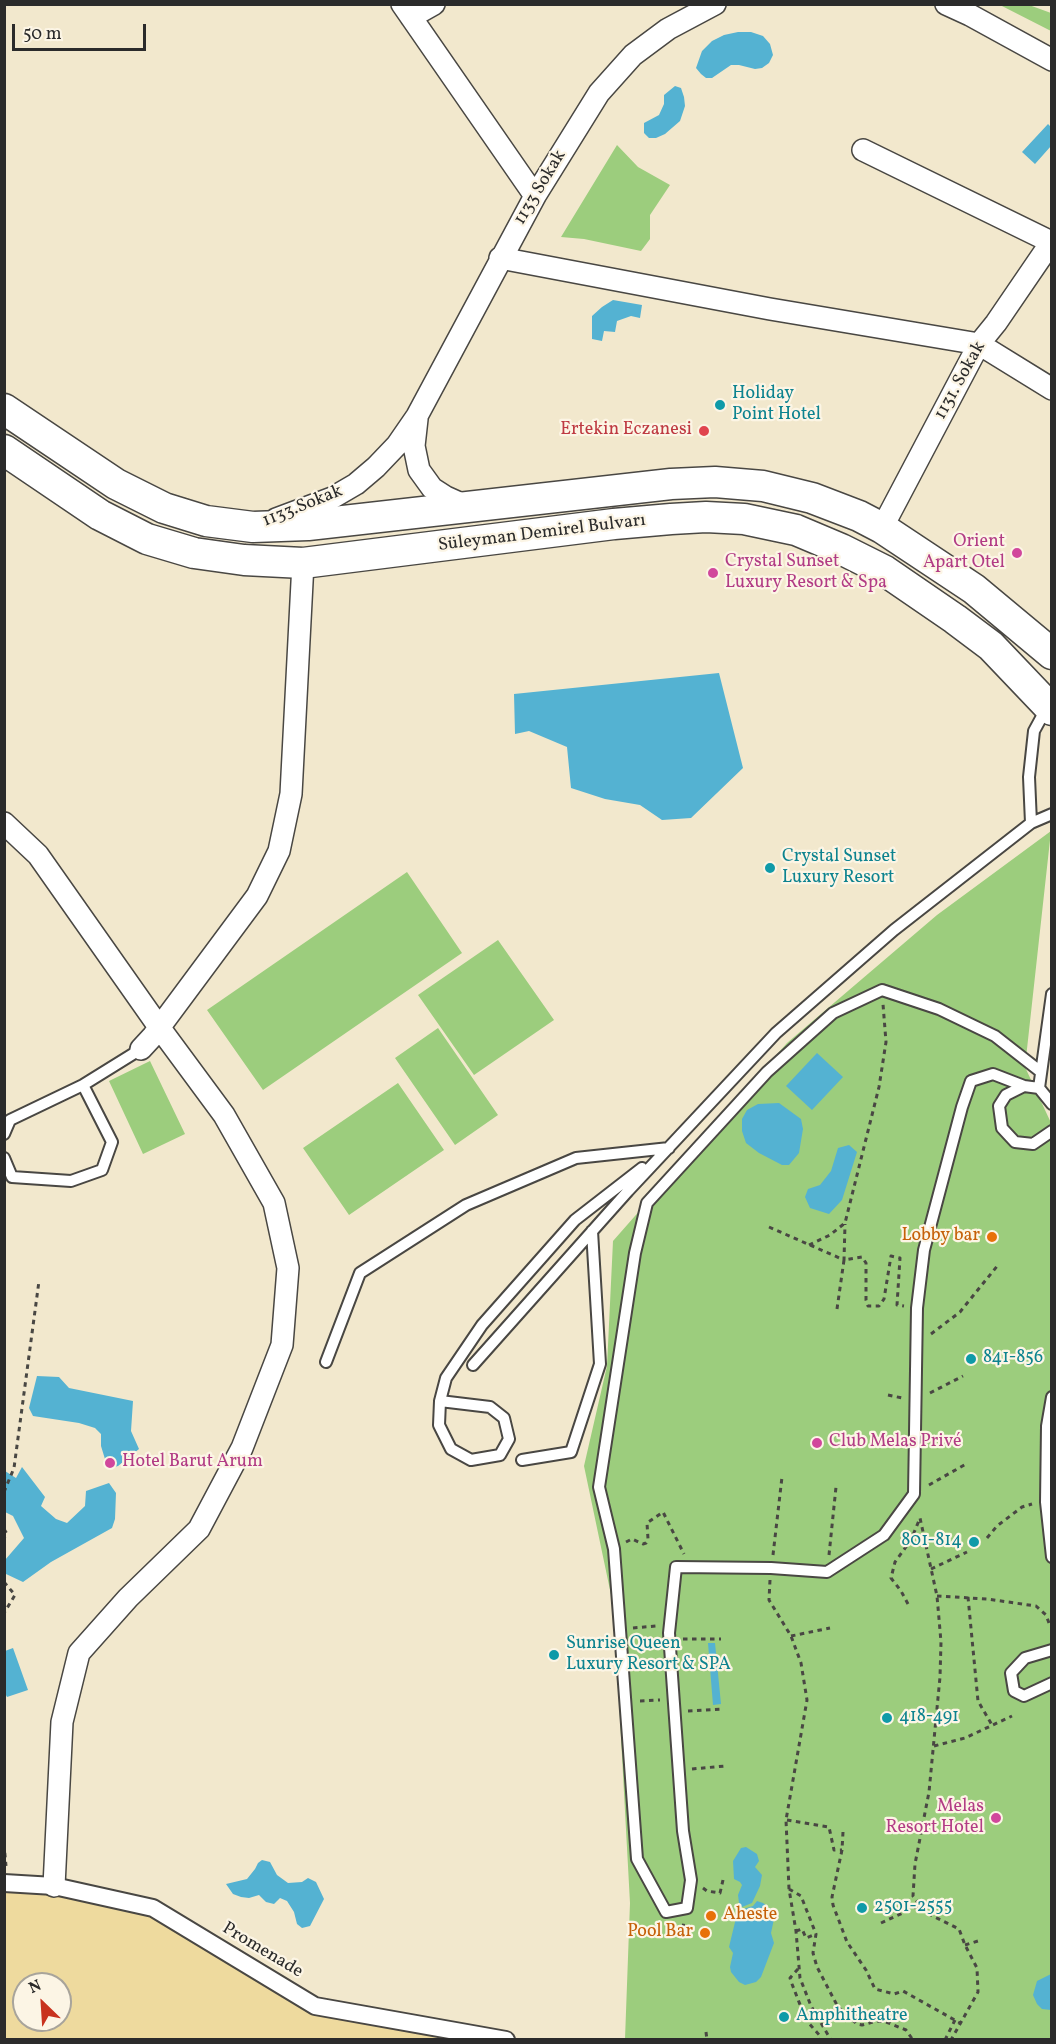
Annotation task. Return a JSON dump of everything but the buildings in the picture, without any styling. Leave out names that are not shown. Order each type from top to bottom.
[{"type":"main road","name":"Süleyman Demirel Bulvarı","points":[[4,409],[116,484],[164,508],[206,521],[254,527],[308,525],[613,489],[715,482],[762,486],[812,498],[859,516],[882,528],[974,589],[1052,654]]},
{"type":"main road","name":"Süleyman Demirel Bulvarı","points":[[4,450],[100,515],[147,539],[194,553],[243,560],[303,562],[614,524],[706,517],[744,519],[796,530],[885,571],[991,646],[1050,706]]},
{"type":"street","points":[[434,4],[407,11],[535,196]]},
{"type":"street","name":"1133 Sokak","points":[[417,416],[500,258],[535,196],[599,93],[633,55],[668,28],[715,4]]},
{"type":"street","points":[[946,4],[1052,60]]},
{"type":"street","points":[[862,150],[1051,242]]},
{"type":"street","name":"1131. Sokak","points":[[882,528],[980,344],[1051,242]]},
{"type":"street","points":[[500,258],[770,309],[980,344],[1052,389]]},
{"type":"street","points":[[417,416],[414,447],[419,470],[432,488],[469,507]]},
{"type":"street","name":"1133.Sokak","points":[[254,527],[332,498],[356,484],[397,445],[417,416]]},
{"type":"street","points":[[141,1049],[257,896],[279,851],[291,794],[303,562]]},
{"type":"street","points":[[4,823],[38,855],[224,1115],[273,1203],[288,1268],[282,1345],[242,1448],[200,1529],[128,1598],[79,1653],[62,1722],[54,1886]]},
{"type":"street","name":"Promenade","points":[[6,1883],[54,1886],[153,1908],[315,2006],[506,2040]]},
{"type":"lane","points":[[1031,823],[1029,777],[1034,731],[1050,706]]},
{"type":"lane","points":[[473,1365],[592,1231],[776,1033],[894,930],[1031,823],[1052,814]]},
{"type":"lane","points":[[1040,1088],[1024,1086],[993,1074],[971,1081],[924,1250],[917,1308],[914,1494],[884,1536],[827,1572],[771,1568],[676,1567],[669,1639],[683,1831],[691,1881],[687,1908],[666,1912],[637,1859],[614,1549],[598,1487],[634,1253],[647,1203],[767,1072],[833,1013],[882,990],[939,1009],[995,1036],[1041,1072]]},
{"type":"lane","points":[[1052,994],[1040,1088],[1052,1104]]},
{"type":"lane","points":[[4,1134],[10,1120],[83,1085],[141,1049]]},
{"type":"lane","points":[[4,1158],[12,1177],[71,1181],[102,1170],[112,1142],[83,1085]]},
{"type":"lane","points":[[1024,1086],[1006,1095],[999,1106],[1002,1128],[1015,1142],[1033,1144],[1051,1133]]},
{"type":"lane","points":[[326,1362],[360,1273],[466,1204],[576,1158],[669,1148]]},
{"type":"lane","points":[[441,1401],[490,1407],[504,1418],[509,1439],[500,1455],[471,1460],[451,1449],[440,1425],[441,1401],[446,1378],[482,1325],[575,1220],[669,1148]]},
{"type":"lane","points":[[522,1460],[571,1452],[600,1364],[592,1231]]},
{"type":"lane","points":[[1052,1397],[1047,1426],[1046,1502],[1052,1557]]},
{"type":"lane","points":[[1052,1650],[1024,1658],[1011,1673],[1014,1691],[1024,1696],[1052,1683]]},
{"type":"path","points":[[837,1309],[844,1260],[845,1223],[879,1087],[886,1042],[882,990]]},
{"type":"path","points":[[809,1245],[830,1235],[845,1223]]},
{"type":"path","points":[[769,1227],[844,1260],[862,1257],[866,1263],[868,1306],[879,1306],[884,1299],[891,1256],[900,1258],[897,1305],[917,1308]]},
{"type":"path","points":[[916,1346],[960,1312],[998,1265]]},
{"type":"path","points":[[4,1492],[14,1468],[39,1281]]},
{"type":"path","points":[[914,1401],[963,1376]]},
{"type":"path","points":[[914,1494],[966,1464]]},
{"type":"path","points":[[782,1477],[769,1600],[791,1636],[801,1663],[807,1700],[786,1820],[789,1889],[800,1978],[811,2006],[831,2040]]},
{"type":"path","points":[[827,1572],[836,1487]]},
{"type":"path","points":[[987,1538],[997,1526],[1022,1507],[1037,1503]]},
{"type":"path","points":[[614,1549],[632,1539],[646,1543],[647,1523],[663,1512],[691,1567]]},
{"type":"path","points":[[908,1604],[891,1578],[895,1562],[911,1540],[920,1518],[937,1596],[941,1642],[929,1792],[915,1864],[913,1896],[925,1912],[959,1929],[977,1968],[978,1992],[951,2040]]},
{"type":"path","points":[[4,1529],[7,1533],[4,1538]]},
{"type":"path","points":[[931,1569],[967,1552]]},
{"type":"path","points":[[4,1582],[15,1595],[4,1613]]},
{"type":"path","points":[[937,1596],[968,1597],[1036,1606],[1046,1615],[1050,1623]]},
{"type":"path","points":[[968,1597],[978,1701],[992,1725]]},
{"type":"path","points":[[621,1629],[670,1625]]},
{"type":"path","points":[[791,1636],[830,1628]]},
{"type":"path","points":[[669,1639],[721,1639]]},
{"type":"path","points":[[626,1702],[674,1700]]},
{"type":"path","points":[[675,1712],[723,1709]]},
{"type":"path","points":[[934,1746],[965,1738],[1012,1716]]},
{"type":"path","points":[[678,1769],[725,1766]]},
{"type":"path","points":[[786,1820],[829,1827],[834,1850],[842,1850]]},
{"type":"path","points":[[843,1832],[842,1850],[832,1896],[833,1905],[847,1942],[866,1970],[875,1989],[894,1994],[903,1991],[960,2023]]},
{"type":"path","points":[[4,1844],[6,1883]]},
{"type":"path","points":[[691,1881],[707,1891],[720,1893],[723,1880]]},
{"type":"path","points":[[789,1889],[801,1896],[816,1934],[813,1953],[838,2007],[857,2024],[877,2021],[898,2026],[906,2030],[913,2040]]},
{"type":"path","points":[[881,1923],[920,1905]]},
{"type":"path","points":[[796,1931],[802,1929],[806,1938],[816,1934]]},
{"type":"path","points":[[965,1945],[978,1941]]},
{"type":"path","points":[[799,1969],[790,1978],[806,2020],[821,2037],[820,2040]]},
{"type":"path","points":[[945,2040],[955,2020]]},
{"type":"path","points":[[706,2032],[707,2040]]},
{"type":"green space","points":[[1000,5],[1029,5],[1051,13],[1051,31]]},
{"type":"green space","points":[[617,145],[638,167],[670,185],[650,215],[650,239],[641,251],[584,239],[561,237]]},
{"type":"green space","name":"Club Melas Privé","points":[[1051,831],[1025,1067],[1052,1125],[1051,2039],[625,2039],[630,1903],[614,1609],[584,1466],[607,1366],[613,1241],[787,1043],[937,915]]},
{"type":"green space","points":[[407,872],[462,953],[263,1090],[207,1010]]},
{"type":"green space","points":[[498,940],[554,1020],[474,1075],[418,995]]},
{"type":"green space","points":[[438,1028],[498,1115],[455,1145],[395,1058]]},
{"type":"green space","points":[[150,1061],[185,1134],[143,1154],[109,1081]]},
{"type":"green space","points":[[398,1083],[444,1150],[349,1215],[303,1148]]},
{"type":"sand","points":[[4,1883],[153,1908],[315,2006],[506,2039],[5,2039]]},
{"type":"water","points":[[738,32],[751,32],[763,36],[770,44],[773,55],[769,63],[762,68],[755,69],[731,65],[712,78],[706,78],[696,68],[702,51],[712,41]]},
{"type":"water","points":[[675,86],[681,88],[684,97],[685,106],[680,121],[665,134],[649,138],[644,133],[644,123],[659,115],[664,104],[664,95]]},
{"type":"water","points":[[1048,124],[1051,127],[1051,146],[1035,164],[1022,152]]},
{"type":"water","points":[[613,300],[642,305],[640,318],[631,316],[617,321],[615,332],[604,331],[602,341],[592,339],[592,316]]},
{"type":"water","points":[[719,673],[743,768],[691,818],[662,820],[640,805],[605,799],[571,788],[567,747],[529,731],[515,734],[514,694]]},
{"type":"water","points":[[817,1053],[843,1077],[812,1110],[786,1086]]},
{"type":"water","points":[[779,1103],[801,1119],[803,1129],[799,1153],[789,1165],[782,1165],[759,1153],[746,1143],[742,1131],[742,1119],[747,1110],[758,1104]]},
{"type":"water","points":[[849,1145],[857,1152],[842,1200],[829,1214],[810,1208],[805,1197],[808,1189],[820,1185],[831,1171],[838,1148]]},
{"type":"water","points":[[37,1376],[59,1377],[69,1388],[133,1401],[131,1431],[139,1449],[118,1466],[108,1469],[101,1446],[101,1434],[95,1428],[79,1423],[33,1416],[29,1408]]},
{"type":"water","points":[[22,1467],[45,1497],[41,1506],[56,1519],[67,1523],[85,1506],[86,1491],[109,1483],[116,1493],[115,1519],[112,1528],[51,1562],[23,1582],[6,1574],[5,1560],[24,1538],[13,1516],[5,1512],[5,1471],[16,1478]]},
{"type":"water","points":[[708,1643],[715,1643],[721,1704],[713,1705]]},
{"type":"water","points":[[13,1648],[28,1690],[7,1697],[4,1691],[5,1651]]},
{"type":"water","points":[[746,1847],[757,1854],[759,1861],[755,1867],[762,1875],[760,1886],[752,1903],[742,1907],[738,1895],[742,1885],[734,1879],[733,1861],[741,1848]]},
{"type":"water","points":[[262,1860],[270,1862],[277,1875],[288,1883],[302,1882],[308,1878],[316,1882],[324,1899],[310,1926],[302,1928],[297,1924],[294,1912],[287,1901],[280,1898],[274,1904],[266,1902],[259,1895],[249,1898],[233,1894],[226,1884],[247,1879]]},
{"type":"water","points":[[757,1901],[767,1906],[774,1919],[771,1933],[774,1943],[761,1977],[756,1982],[745,1985],[739,1982],[731,1972],[733,1953],[729,1947],[740,1910],[753,1906]]},
{"type":"water","points":[[1051,1974],[1051,2010],[1042,2009],[1033,1995],[1037,1981]]},
{"type":"place","name":"Holiday Point Hotel","points":[[720,405]]},
{"type":"place","name":"Ertekin Eczanesi","points":[[704,431]]},
{"type":"place","name":"Orient Apart Otel","points":[[1017,553]]},
{"type":"place","name":"Crystal Sunset Luxury Resort & Spa","points":[[713,573]]},
{"type":"place","name":"Crystal Sunset Luxury Resort","points":[[770,868]]},
{"type":"place","name":"Lobby bar","points":[[992,1237]]},
{"type":"place","name":"841-856","points":[[971,1359]]},
{"type":"place","name":"Club Melas Privé","points":[[817,1443]]},
{"type":"place","name":"Hotel Barut Arum","points":[[110,1463]]},
{"type":"place","name":"801-814","points":[[974,1542]]},
{"type":"place","name":"Sunrise Queen Luxury Resort & SPA","points":[[554,1655]]},
{"type":"place","name":"418-491","points":[[887,1718]]},
{"type":"place","name":"Melas Resort Hotel","points":[[996,1818]]},
{"type":"place","name":"2501-2555","points":[[862,1908]]},
{"type":"place","name":"Aheste","points":[[711,1916]]},
{"type":"place","name":"Pool Bar","points":[[705,1933]]},
{"type":"place","name":"Amphitheatre","points":[[784,2017]]}]
